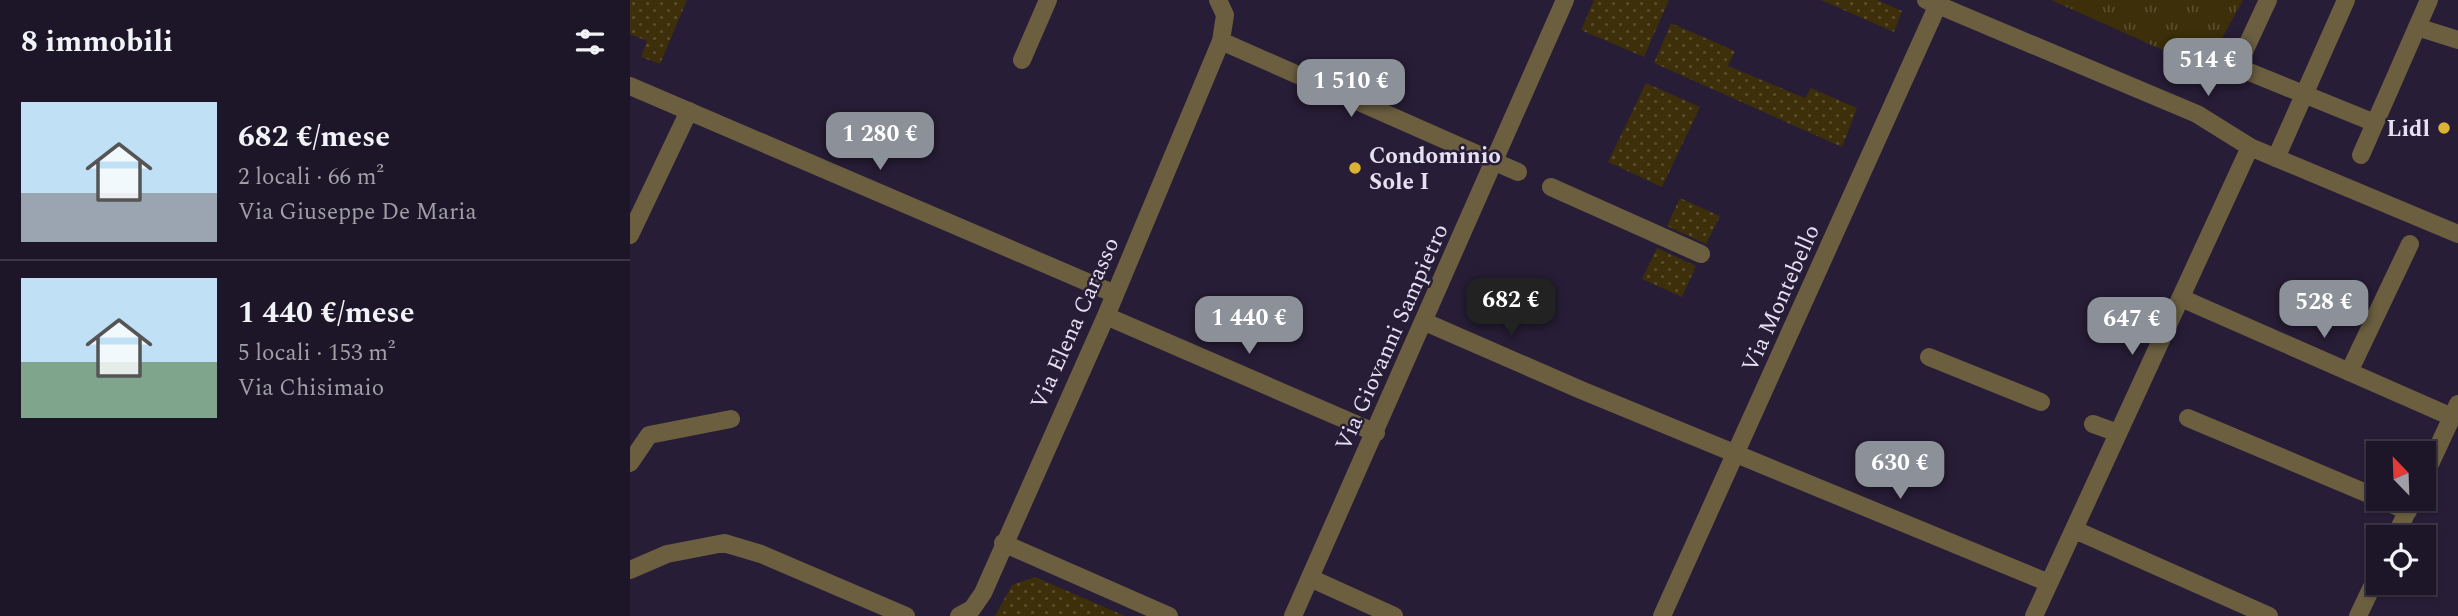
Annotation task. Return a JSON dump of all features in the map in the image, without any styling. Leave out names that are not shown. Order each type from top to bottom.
[{"type":"street","points":[[1022,60],[1048,0]]},
{"type":"street","points":[[1218,0],[1225,15],[1221,41],[1518,172]]},
{"type":"street","name":"Via Giovanni Sampietro","points":[[1293,616],[1565,0]]},
{"type":"street","points":[[2267,0],[2237,67],[2305,97],[2375,123]]},
{"type":"street","points":[[2276,158],[2346,0]]},
{"type":"street","points":[[2361,155],[2429,0]]},
{"type":"street","points":[[1935,2],[2197,114],[2250,147],[2458,234]]},
{"type":"street","name":"Via Montebello","points":[[1662,616],[1737,454],[1935,2]]},
{"type":"street","points":[[2417,27],[2458,40]]},
{"type":"street","name":"Via Elena Carasso","points":[[959,616],[972,609],[983,593],[1106,316],[1221,41]]},
{"type":"street","points":[[630,86],[1115,294]]},
{"type":"street","points":[[630,234],[689,111]]},
{"type":"street","points":[[2034,616],[2250,147]]},
{"type":"street","points":[[1551,187],[1701,254]]},
{"type":"street","points":[[2349,372],[2410,244]]},
{"type":"street","points":[[2181,298],[2349,372],[2455,410],[2436,451]]},
{"type":"street","points":[[1106,316],[1376,433]]},
{"type":"street","points":[[1425,322],[2049,583]]},
{"type":"street","points":[[1929,357],[2041,402]]},
{"type":"street","points":[[2188,418],[2366,493]]},
{"type":"street","points":[[630,463],[649,435],[730,419]]},
{"type":"street","points":[[2093,424],[2118,433]]},
{"type":"street","points":[[2075,530],[2269,616]]},
{"type":"street","points":[[630,570],[667,554],[724,543],[761,554],[906,616]]},
{"type":"street","points":[[1003,543],[1169,616]]},
{"type":"street","points":[[1310,578],[1394,616]]},
{"type":"street","points":[[2358,616],[2368,595]]},
{"type":"green space","points":[[630,0],[687,0],[660,64],[641,57],[647,41],[630,34]]},
{"type":"green space","points":[[1594,0],[1669,0],[1644,57],[1581,30]]},
{"type":"green space","points":[[1821,0],[1877,0],[1902,11],[1894,32]]},
{"type":"green space","points":[[2051,0],[2243,0],[2205,69]]},
{"type":"green space","points":[[1671,23],[1735,51],[1728,66],[1805,98],[1811,88],[1857,108],[1842,147],[1654,63]]},
{"type":"green space","points":[[1646,83],[1700,107],[1662,187],[1608,162]]},
{"type":"green space","points":[[1680,198],[1720,216],[1706,244],[1667,226]]},
{"type":"green space","points":[[1657,248],[1696,266],[1682,297],[1642,279]]},
{"type":"green space","points":[[1035,577],[1125,616],[995,616],[1012,585]]},
{"type":"place","name":"Lidl","points":[[2444,128]]},
{"type":"place","name":"Condominio Sole I","points":[[1355,168]]}]
